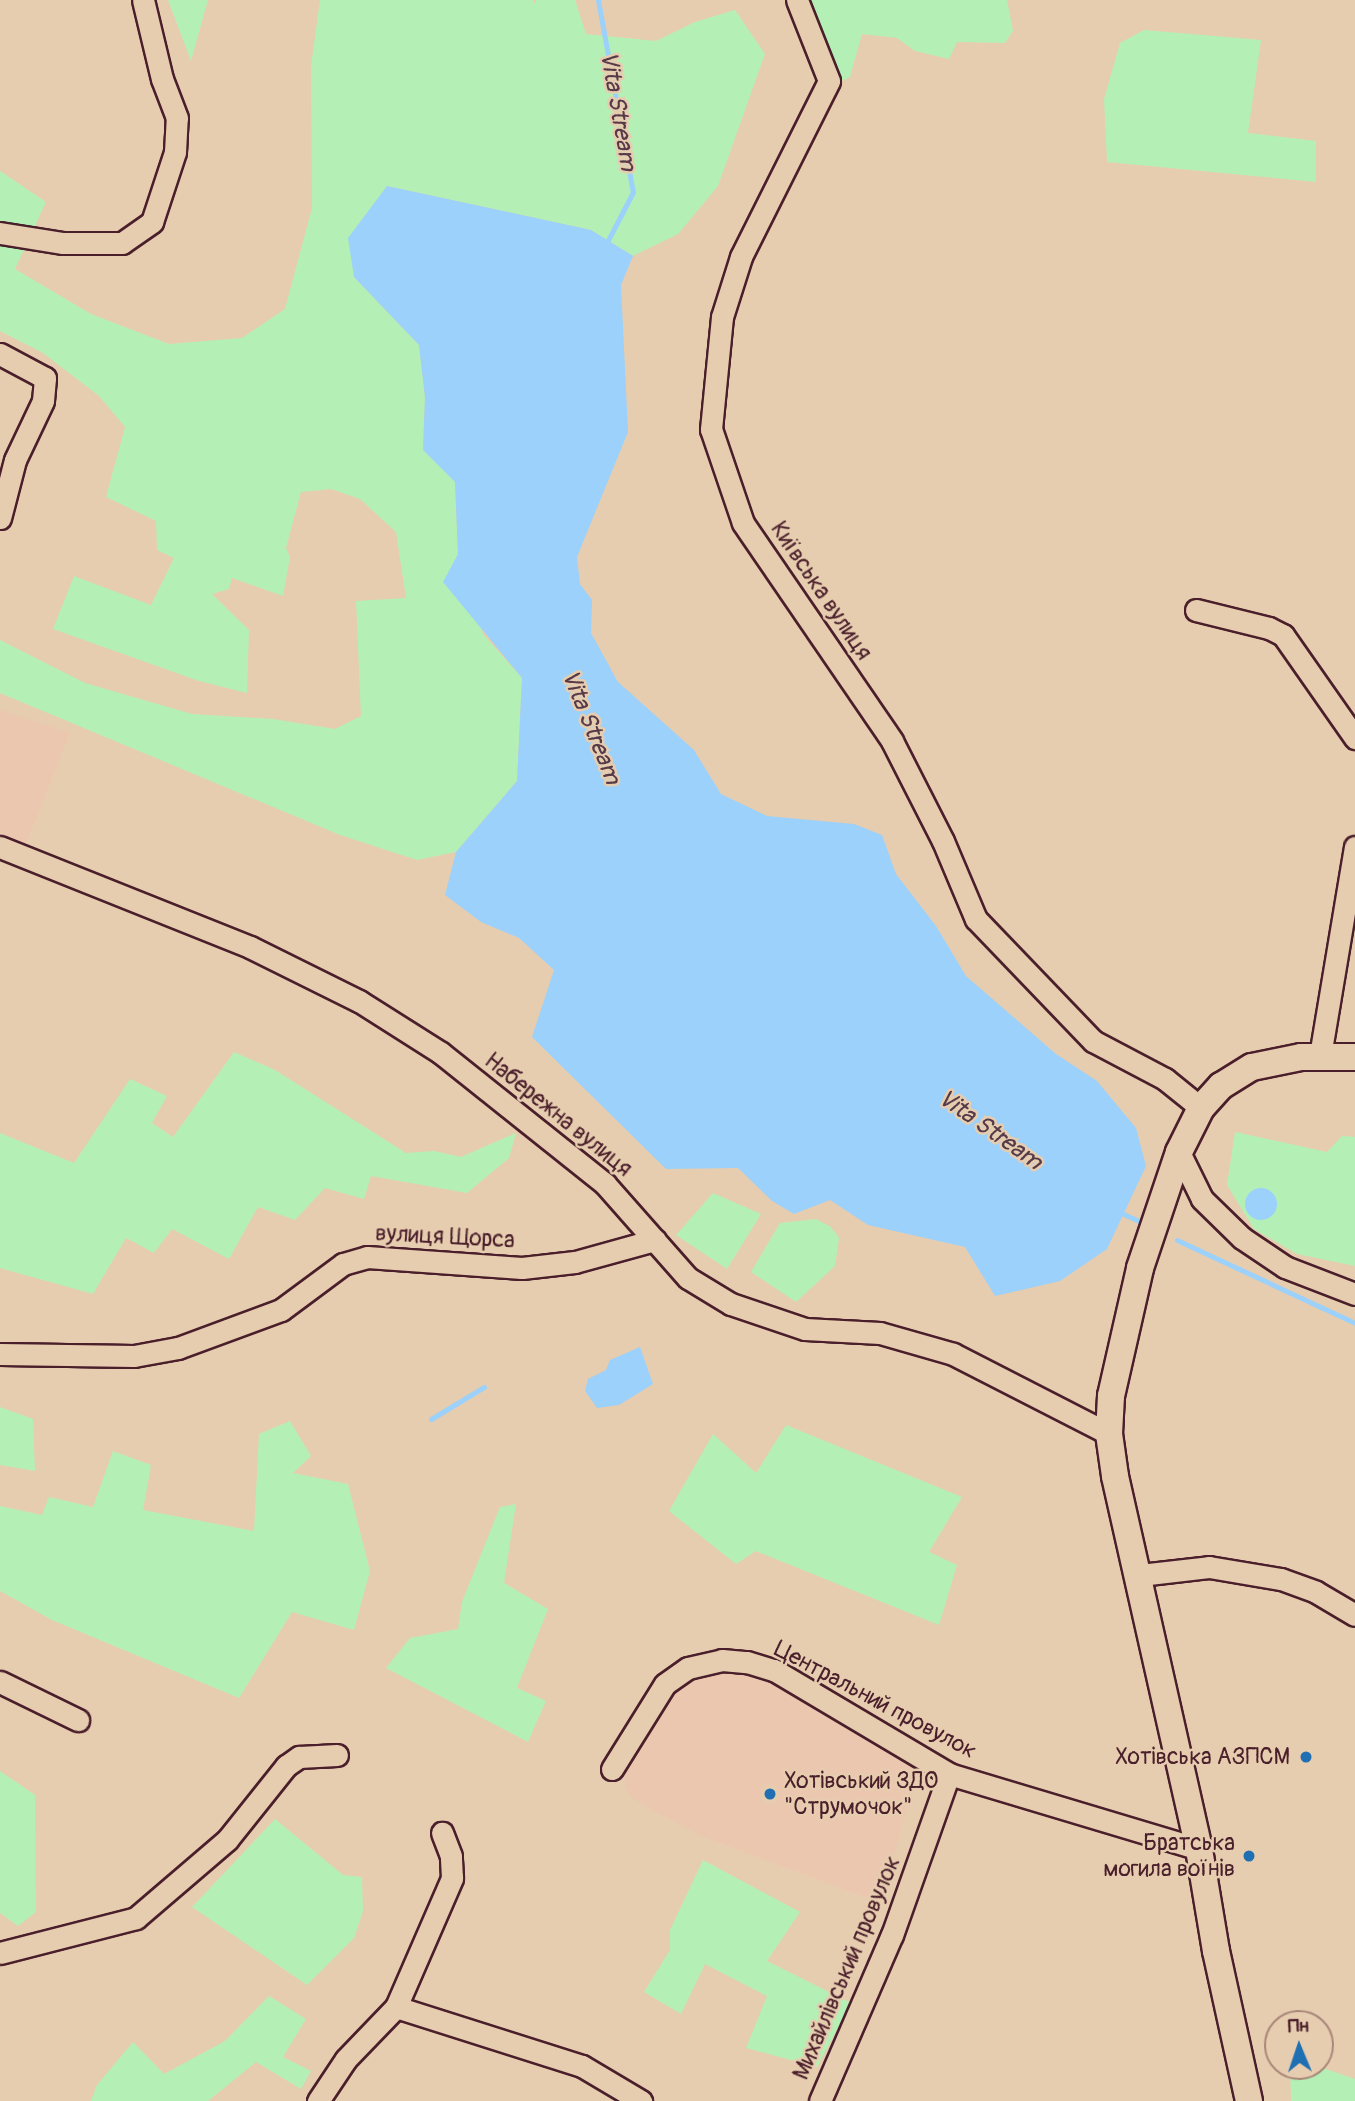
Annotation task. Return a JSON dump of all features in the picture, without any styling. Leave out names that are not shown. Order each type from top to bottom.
[{"type":"street","points":[[0,233],[63,243],[122,243],[152,222],[175,152],[177,118],[162,79],[144,0]]},
{"type":"street","name":"Київська вулиця","points":[[797,0],[829,81],[741,257],[722,317],[711,429],[743,523],[892,741],[943,841],[976,919],[1093,1041],[1165,1079],[1201,1108]]},
{"type":"street","points":[[0,354],[45,378],[43,401],[15,460],[0,518]]},
{"type":"street","points":[[1196,610],[1269,628],[1283,635],[1355,738]]},
{"type":"street","name":"Набережна вулиця","points":[[0,847],[250,947],[359,1001],[441,1054],[605,1184],[688,1278],[730,1304],[805,1329],[880,1333],[953,1354],[1109,1434]]},
{"type":"street","points":[[1320,1056],[1355,847]]},
{"type":"street","points":[[1249,2101],[1216,1951],[1199,1849],[1109,1434],[1111,1396],[1140,1268],[1179,1152],[1201,1108],[1221,1086],[1252,1067],[1320,1056],[1355,1057]]},
{"type":"street","points":[[1179,1152],[1202,1199],[1242,1238],[1285,1267],[1355,1294]]},
{"type":"street","name":"вулиця Щорса","points":[[0,1354],[134,1356],[178,1348],[281,1310],[343,1264],[367,1257],[522,1268],[575,1262],[654,1240]]},
{"type":"street","points":[[1140,1575],[1209,1567],[1281,1580],[1316,1592],[1355,1615]]},
{"type":"street","name":"Центральний провулок","points":[[612,1769],[665,1684],[688,1668],[722,1660],[774,1670],[949,1774],[1199,1849]]},
{"type":"street","points":[[0,1682],[78,1720]]},
{"type":"street","points":[[0,1953],[136,1919],[227,1840],[286,1766],[299,1757],[337,1755]]},
{"type":"street","name":"Михайлівський провулок","points":[[820,2101],[892,1935],[949,1774]]},
{"type":"street","points":[[318,2101],[346,2059],[396,2007],[452,1878],[451,1856],[442,1833]]},
{"type":"street","points":[[396,2007],[582,2066],[641,2101]]},
{"type":"shaded area","points":[[0,710],[70,733],[25,846],[0,839]]},
{"type":"shaded area","name":"Хотівський ЗДО \"Струмочок\"","points":[[721,1674],[766,1676],[911,1759],[915,1776],[881,1903],[699,1835],[633,1799],[626,1788],[623,1770],[662,1700],[682,1684]]},
{"type":"green space","points":[[168,0],[208,0],[191,61]]},
{"type":"green space","points":[[320,0],[533,0],[535,4],[536,0],[575,0],[586,34],[656,41],[695,22],[735,10],[765,54],[718,186],[678,234],[633,256],[591,230],[387,186],[371,208],[354,277],[419,345],[425,397],[423,450],[455,481],[458,554],[483,634],[522,678],[517,781],[456,852],[417,860],[340,835],[0,693],[0,640],[85,683],[192,714],[273,719],[335,729],[361,716],[356,601],[406,598],[396,532],[360,499],[331,489],[301,492],[286,548],[290,557],[283,596],[232,578],[229,589],[212,594],[249,630],[247,693],[199,681],[53,629],[74,576],[151,605],[174,558],[157,550],[156,521],[106,497],[125,427],[99,396],[43,353],[0,331],[0,171],[46,202],[15,269],[91,314],[169,344],[242,338],[285,309],[312,208],[311,66]]},
{"type":"green space","points":[[809,0],[1007,0],[1013,31],[1005,43],[957,42],[949,59],[915,51],[897,38],[862,34],[850,77],[842,81]]},
{"type":"green space","points":[[1144,30],[1261,40],[1248,133],[1316,141],[1316,182],[1107,162],[1104,99],[1120,43]]},
{"type":"green space","points":[[234,1052],[275,1070],[406,1153],[434,1151],[461,1157],[516,1133],[509,1158],[467,1193],[371,1176],[364,1199],[325,1188],[295,1220],[258,1207],[229,1259],[172,1229],[154,1253],[126,1238],[93,1294],[0,1268],[0,1133],[74,1163],[130,1079],[167,1096],[152,1123],[173,1137]]},
{"type":"green space","points":[[1235,1132],[1327,1152],[1342,1136],[1355,1137],[1355,1266],[1297,1254],[1254,1229],[1227,1185]]},
{"type":"green space","points":[[713,1193],[761,1214],[727,1269],[676,1235]]},
{"type":"green space","points":[[816,1219],[831,1227],[839,1238],[835,1266],[796,1302],[751,1272],[780,1223]]},
{"type":"green space","points":[[0,1407],[33,1419],[35,1471],[0,1465]]},
{"type":"green space","points":[[290,1421],[311,1456],[293,1473],[348,1484],[370,1571],[354,1630],[292,1612],[239,1698],[52,1620],[0,1591],[0,1506],[42,1515],[49,1497],[93,1507],[113,1451],[151,1465],[143,1510],[254,1531],[259,1434]]},
{"type":"green space","points":[[786,1425],[962,1497],[929,1552],[957,1565],[939,1625],[756,1551],[736,1564],[669,1511],[713,1434],[756,1473]]},
{"type":"green space","points":[[516,1504],[504,1583],[548,1609],[517,1688],[546,1701],[528,1742],[386,1668],[410,1638],[458,1629],[462,1602],[500,1507]]},
{"type":"green space","points":[[0,1771],[35,1795],[36,1912],[18,1926],[0,1913]]},
{"type":"green space","points":[[275,1819],[343,1875],[362,1877],[363,1911],[354,1938],[307,1985],[192,1907]]},
{"type":"green space","points":[[703,1860],[800,1912],[767,1961],[851,2003],[817,2067],[746,2048],[767,1996],[705,1964],[681,2014],[644,1992],[670,1950],[670,1930]]},
{"type":"green space","points":[[269,1996],[306,2019],[283,2057],[311,2071],[301,2089],[256,2062],[208,2101],[91,2101],[97,2085],[133,2042],[164,2074],[225,2041]]},
{"type":"green space","points":[[1334,2072],[1355,2079],[1355,2101],[1291,2101],[1290,2080],[1334,2080]]},
{"type":"water","points":[[387,186],[591,230],[633,256],[621,285],[628,432],[577,557],[580,584],[592,600],[591,633],[618,682],[694,750],[721,794],[767,816],[854,824],[882,835],[896,874],[936,926],[966,976],[1056,1054],[1097,1081],[1136,1128],[1146,1166],[1107,1249],[1060,1281],[995,1296],[965,1247],[868,1225],[830,1200],[794,1214],[772,1201],[738,1168],[666,1169],[532,1037],[554,970],[519,938],[481,922],[445,895],[456,852],[517,781],[522,678],[443,582],[458,554],[455,482],[423,450],[425,397],[419,345],[354,277],[348,238]]},
{"type":"water","points":[[1261,1188],[1272,1193],[1277,1204],[1272,1215],[1261,1220],[1250,1215],[1245,1204],[1250,1193]]},
{"type":"water","points":[[640,1347],[653,1384],[619,1405],[597,1408],[585,1391],[588,1379],[606,1370],[610,1360]]},
{"type":"waterway","name":"Vita Stream","points":[[598,0],[633,192],[605,246]]},
{"type":"waterway","name":"Vita Stream","points":[[1119,1212],[1139,1221]]},
{"type":"waterway","name":"Vita Stream","points":[[1177,1240],[1355,1323]]},
{"type":"waterway","points":[[431,1419],[484,1387]]},
{"type":"place","name":"Хотівська АЗПСМ","points":[[1306,1757]]},
{"type":"place","name":"Хотівський ЗДО \"Струмочок\"","points":[[770,1794]]},
{"type":"place","name":"Братська могила воїнів","points":[[1249,1856]]}]
